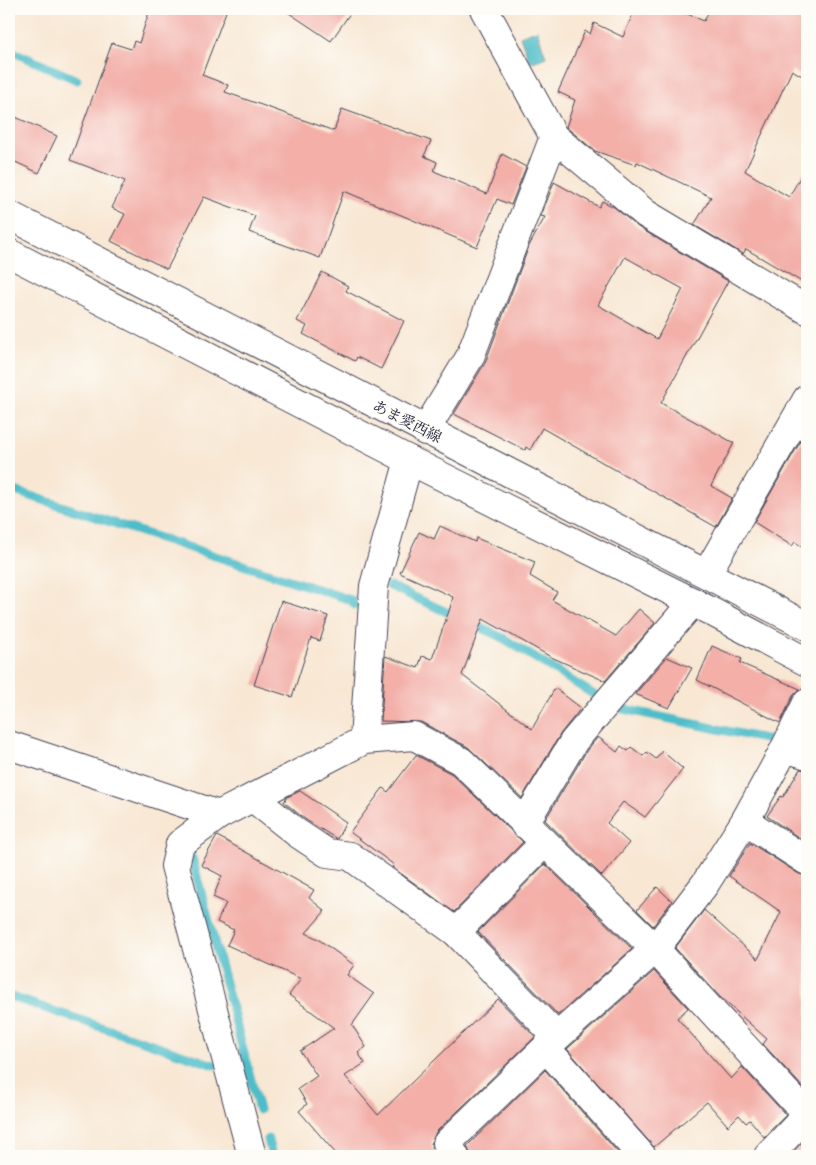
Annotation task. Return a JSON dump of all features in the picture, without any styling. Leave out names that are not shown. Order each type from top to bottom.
[{"type":"street","points":[[484,9],[554,137],[646,214],[807,310]]},
{"type":"street","points":[[425,431],[470,357],[554,137]]},
{"type":"street","name":"あま愛西線","points":[[9,215],[425,431],[807,626]]},
{"type":"street","points":[[9,253],[409,460],[693,602],[807,662]]},
{"type":"street","points":[[706,573],[807,399]]},
{"type":"street","points":[[364,740],[374,586],[409,460]]},
{"type":"street","points":[[524,824],[574,741],[693,602]]},
{"type":"street","points":[[455,1156],[447,1143],[552,1042],[655,949],[704,884],[744,821],[796,751],[807,703]]},
{"type":"street","points":[[252,1156],[175,866],[180,844],[220,814],[364,740],[414,736],[461,761],[655,949],[807,1115],[768,1156]]},
{"type":"street","points":[[9,745],[220,814]]},
{"type":"street","points":[[253,798],[296,834],[327,853],[350,856],[456,932],[552,1042],[642,1156]]},
{"type":"street","points":[[744,821],[807,861]]},
{"type":"street","points":[[456,932],[544,843]]},
{"type":"water","points":[[537,30],[546,57],[530,63],[520,36]]},
{"type":"building","points":[[150,9],[227,9],[202,75],[228,85],[225,92],[334,131],[342,109],[431,141],[424,156],[437,162],[434,171],[487,194],[502,154],[526,167],[511,205],[497,199],[477,247],[344,191],[320,258],[249,232],[255,216],[204,197],[167,269],[111,241],[125,214],[112,208],[125,181],[70,160],[112,43],[131,49],[134,41],[139,43]]},
{"type":"building","points":[[283,9],[353,9],[331,41]]},
{"type":"building","points":[[635,9],[676,9],[704,21],[710,9],[791,9],[807,18],[807,79],[792,70],[745,171],[789,197],[807,165],[807,285],[746,249],[743,254],[694,225],[711,197],[637,162],[636,165],[595,151],[566,127],[575,100],[558,92],[585,31],[590,34],[594,23],[623,37]]},
{"type":"building","points":[[9,114],[57,136],[39,173],[9,159]]},
{"type":"building","points":[[554,182],[599,207],[602,201],[614,207],[638,227],[728,281],[661,403],[734,443],[711,486],[732,498],[716,527],[542,428],[530,450],[526,447],[525,450],[454,414],[485,363],[529,246],[545,217],[541,216]],"holes":[[[625,257],[683,289],[657,339],[598,305]]]},
{"type":"building","points":[[322,272],[348,286],[346,291],[404,321],[381,369],[357,357],[355,361],[303,334],[307,326],[297,321]]},
{"type":"building","points":[[807,430],[807,550],[795,542],[792,546],[754,522]]},
{"type":"building","points":[[440,526],[475,542],[476,538],[535,562],[530,576],[557,592],[552,600],[616,636],[639,609],[655,623],[605,681],[551,657],[483,619],[462,675],[532,729],[555,688],[581,708],[561,733],[522,798],[468,747],[421,722],[381,721],[385,656],[418,668],[422,656],[432,659],[450,608],[453,597],[400,573],[419,532],[434,539]]},
{"type":"building","points":[[281,601],[328,616],[320,641],[311,638],[292,697],[254,685]]},
{"type":"building","points":[[712,646],[742,659],[740,663],[800,689],[793,696],[780,723],[697,680]]},
{"type":"building","points":[[667,657],[692,668],[669,708],[635,694]]},
{"type":"building","points":[[598,737],[617,752],[621,746],[628,751],[631,747],[643,756],[647,752],[656,759],[662,751],[683,769],[645,817],[623,802],[607,823],[629,843],[602,876],[545,820],[587,750]]},
{"type":"building","points":[[416,755],[452,774],[523,842],[454,912],[392,867],[394,865],[350,832],[383,788],[388,792]]},
{"type":"building","points":[[800,769],[807,770],[807,843],[767,816],[781,796],[783,797]]},
{"type":"building","points":[[300,791],[346,822],[337,839],[306,820],[284,802],[287,797]]},
{"type":"building","points":[[217,836],[314,890],[309,898],[325,911],[306,933],[318,939],[354,965],[347,975],[374,994],[352,1025],[366,1047],[358,1053],[365,1063],[345,1076],[378,1115],[498,999],[535,1037],[436,1132],[431,1144],[437,1156],[338,1156],[299,1111],[307,1104],[298,1089],[317,1076],[300,1051],[334,1028],[289,995],[301,979],[227,945],[234,930],[217,922],[226,903],[213,897],[222,876],[201,865]]},
{"type":"building","points":[[750,843],[799,874],[807,876],[807,1092],[763,1044],[767,1039],[721,998],[675,948],[704,910],[758,959],[781,912],[729,876]]},
{"type":"building","points":[[545,864],[632,949],[558,1015],[478,932]]},
{"type":"building","points":[[657,887],[672,901],[653,926],[637,910]]},
{"type":"building","points":[[654,971],[688,1008],[677,1018],[731,1079],[742,1067],[786,1115],[764,1137],[750,1120],[746,1123],[739,1115],[728,1126],[707,1102],[654,1147],[567,1049]]},
{"type":"building","points":[[545,1070],[621,1156],[471,1156],[467,1146]]},
{"type":"building","points":[[807,1137],[807,1156],[789,1156]]},
{"type":"waterway","points":[[9,50],[77,80]]},
{"type":"waterway","points":[[9,489],[351,600],[355,605]]},
{"type":"waterway","points":[[390,586],[503,638],[596,696]]},
{"type":"waterway","points":[[619,708],[779,742]]},
{"type":"waterway","points":[[192,858],[259,1110]]},
{"type":"waterway","points":[[9,996],[214,1065]]},
{"type":"waterway","points":[[268,1139],[272,1156]]}]
